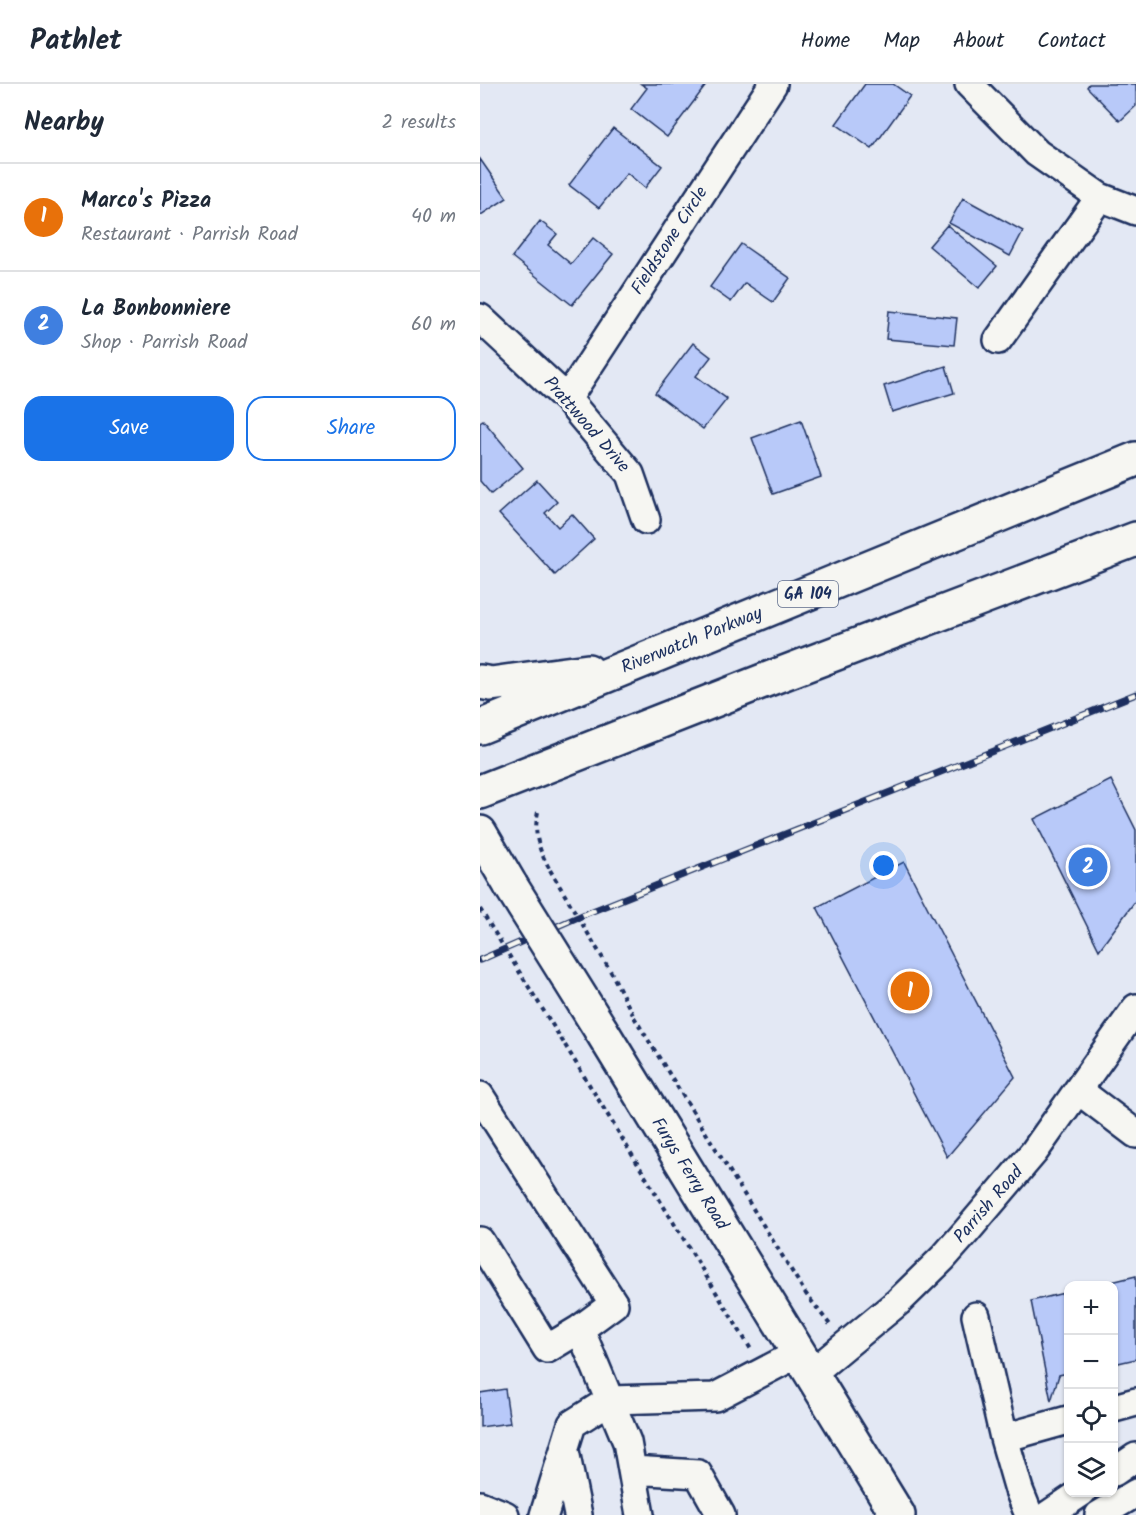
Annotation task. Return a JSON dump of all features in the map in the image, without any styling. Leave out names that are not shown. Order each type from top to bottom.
[{"type":"main road","name":"Riverwatch Parkway","points":[[480,727],[1136,459]]},
{"type":"main road","points":[[480,792],[1136,539]]},
{"type":"main road","points":[[480,682],[491,684],[635,664]]},
{"type":"main road","name":"Furys Ferry Road","points":[[480,832],[898,1515]]},
{"type":"street","name":"Fieldstone Circle","points":[[567,399],[773,84]]},
{"type":"street","points":[[969,84],[1037,153],[1100,197],[1136,211]]},
{"type":"street","points":[[998,340],[1100,197]]},
{"type":"street","name":"Prattwood Drive","points":[[480,318],[567,399],[630,474],[646,520]]},
{"type":"street","name":"Parrish Road","points":[[610,1400],[715,1397],[765,1371],[806,1363],[846,1346],[898,1302],[943,1258],[1034,1152],[1136,1008]]},
{"type":"street","points":[[1078,1090],[1136,1134]]},
{"type":"street","points":[[480,1096],[614,1304],[547,1349],[480,1241]]},
{"type":"street","points":[[976,1317],[1004,1438],[1019,1491],[1029,1515]]},
{"type":"street","points":[[580,1329],[627,1442],[640,1515]]},
{"type":"street","points":[[544,1515],[572,1424],[610,1400]]},
{"type":"street","points":[[1118,1407],[1136,1402]]},
{"type":"street","points":[[1004,1438],[1064,1421]]},
{"type":"street","points":[[564,1447],[578,1515]]},
{"type":"street","points":[[1118,1469],[1136,1457]]},
{"type":"street","points":[[632,1470],[698,1474],[721,1515]]},
{"type":"street","points":[[1099,1515],[1136,1493]]},
{"type":"street","points":[[1048,1515],[1075,1497]]},
{"type":"path","points":[[538,812],[535,835],[539,851],[611,972],[634,1017],[806,1294],[846,1346]]},
{"type":"path","points":[[480,909],[765,1371]]},
{"type":"building","points":[[641,84],[707,84],[667,137],[631,109],[647,88]]},
{"type":"building","points":[[865,84],[893,84],[910,96],[872,149],[836,124]]},
{"type":"building","points":[[1089,84],[1136,84],[1136,106],[1120,121],[1087,87]]},
{"type":"building","points":[[613,128],[662,166],[645,188],[627,173],[599,208],[569,185]]},
{"type":"building","points":[[480,159],[507,198],[481,215],[480,213]]},
{"type":"building","points":[[963,198],[1023,231],[1010,256],[949,223]]},
{"type":"building","points":[[540,221],[557,234],[548,245],[571,264],[593,238],[613,254],[572,305],[512,257]]},
{"type":"building","points":[[947,225],[997,266],[979,288],[929,246]]},
{"type":"building","points":[[741,244],[790,278],[773,302],[745,283],[731,302],[710,287]]},
{"type":"building","points":[[889,311],[957,318],[954,345],[886,339]]},
{"type":"building","points":[[693,343],[711,357],[696,376],[727,399],[703,429],[655,393]]},
{"type":"building","points":[[946,366],[954,393],[892,412],[884,386]]},
{"type":"building","points":[[483,420],[523,468],[491,494],[480,481],[480,422]]},
{"type":"building","points":[[801,420],[821,477],[773,494],[752,438]]},
{"type":"building","points":[[537,480],[557,502],[545,513],[558,527],[572,514],[594,539],[555,575],[499,514]]},
{"type":"building","points":[[1111,780],[1136,830],[1136,900],[1099,950],[1034,819]]},
{"type":"building","points":[[904,862],[1015,1077],[947,1157],[817,907]]},
{"type":"building","points":[[1136,1276],[1136,1359],[1118,1363],[1118,1281],[1116,1281]]},
{"type":"building","points":[[1064,1293],[1064,1374],[1059,1375],[1051,1401],[1031,1301]]},
{"type":"building","points":[[505,1389],[510,1423],[480,1427],[480,1393]]},
{"type":"railway","points":[[480,960],[585,914],[1136,694]]},
{"type":"place","name":"La Bonbonniere","points":[[1088,867]]},
{"type":"place","name":"Marco's Pizza","points":[[910,991]]}]
